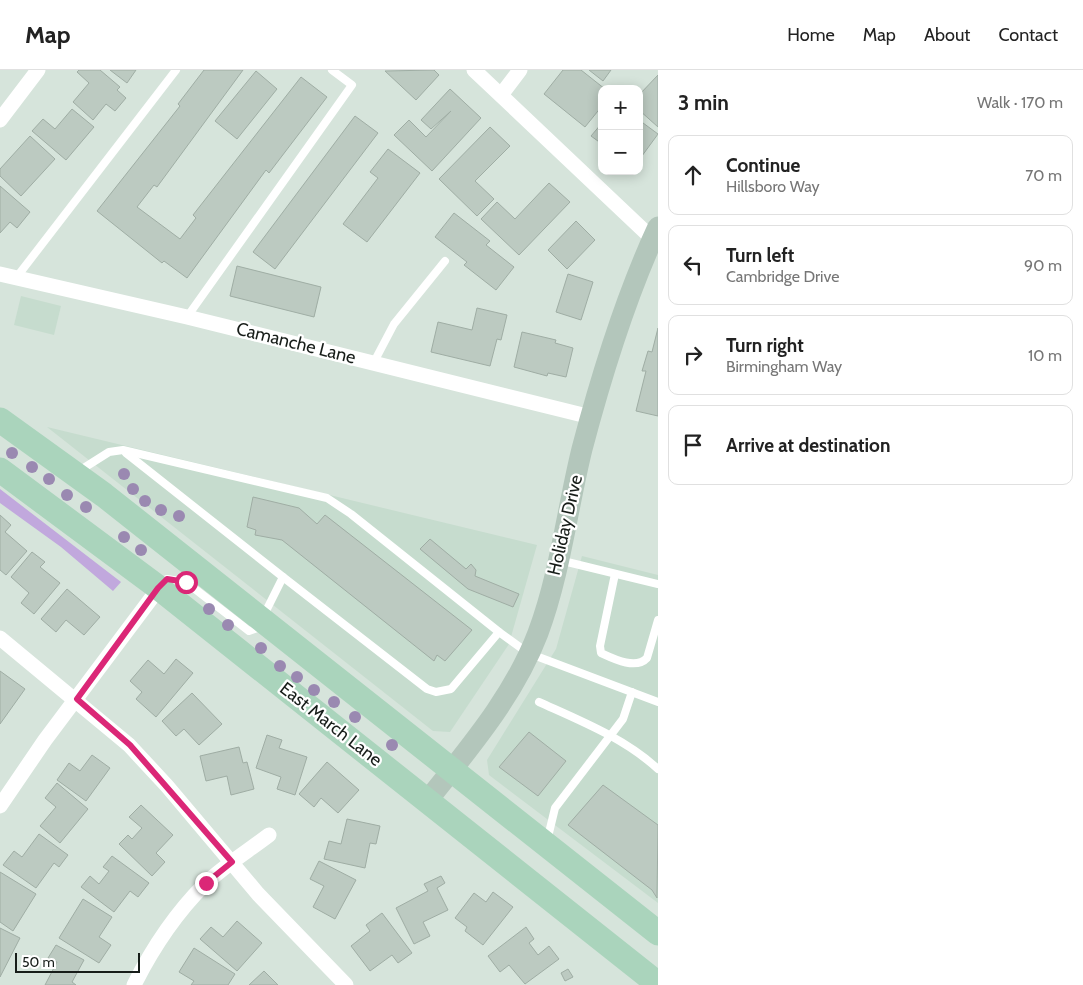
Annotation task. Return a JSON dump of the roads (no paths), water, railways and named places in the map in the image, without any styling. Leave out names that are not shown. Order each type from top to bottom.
[{"type":"main road","points":[[0,420],[76,474],[266,621],[452,771],[658,933]]},
{"type":"main road","name":"East March Lane","points":[[0,470],[158,588],[658,984]]},
{"type":"street","points":[[0,120],[38,70]]},
{"type":"street","points":[[474,70],[656,237]]},
{"type":"street","points":[[501,95],[520,70]]},
{"type":"street","name":"Holiday Drive","points":[[428,800],[452,771],[511,689],[528,652],[548,600],[591,417],[629,291],[656,237]]},
{"type":"street","name":"Camanche Lane","points":[[0,274],[374,362],[591,417]]},
{"type":"street","points":[[0,806],[158,588]]},
{"type":"street","points":[[0,638],[77,699],[130,745],[258,894],[346,985]]},
{"type":"street","points":[[134,985],[162,934],[178,913],[206,883],[269,835]]},
{"type":"lane","points":[[16,278],[176,70]]},
{"type":"lane","points":[[187,317],[352,85],[332,70]]},
{"type":"lane","points":[[374,362],[394,324],[445,261]]},
{"type":"lane","points":[[123,450],[283,578],[427,689],[436,692],[452,689],[499,632]]},
{"type":"lane","points":[[76,474],[109,452],[123,450],[327,498],[350,514],[499,632],[528,652],[658,702]]},
{"type":"lane","points":[[557,560],[658,584]]},
{"type":"lane","points":[[615,574],[600,646],[601,653],[636,665],[642,663],[647,658],[658,620]]},
{"type":"lane","points":[[158,588],[167,579],[186,582],[249,631],[266,621],[283,578]]},
{"type":"lane","points":[[546,845],[555,808],[623,719],[632,692]]},
{"type":"lane","points":[[540,702],[611,735],[644,757],[658,769]]}]
